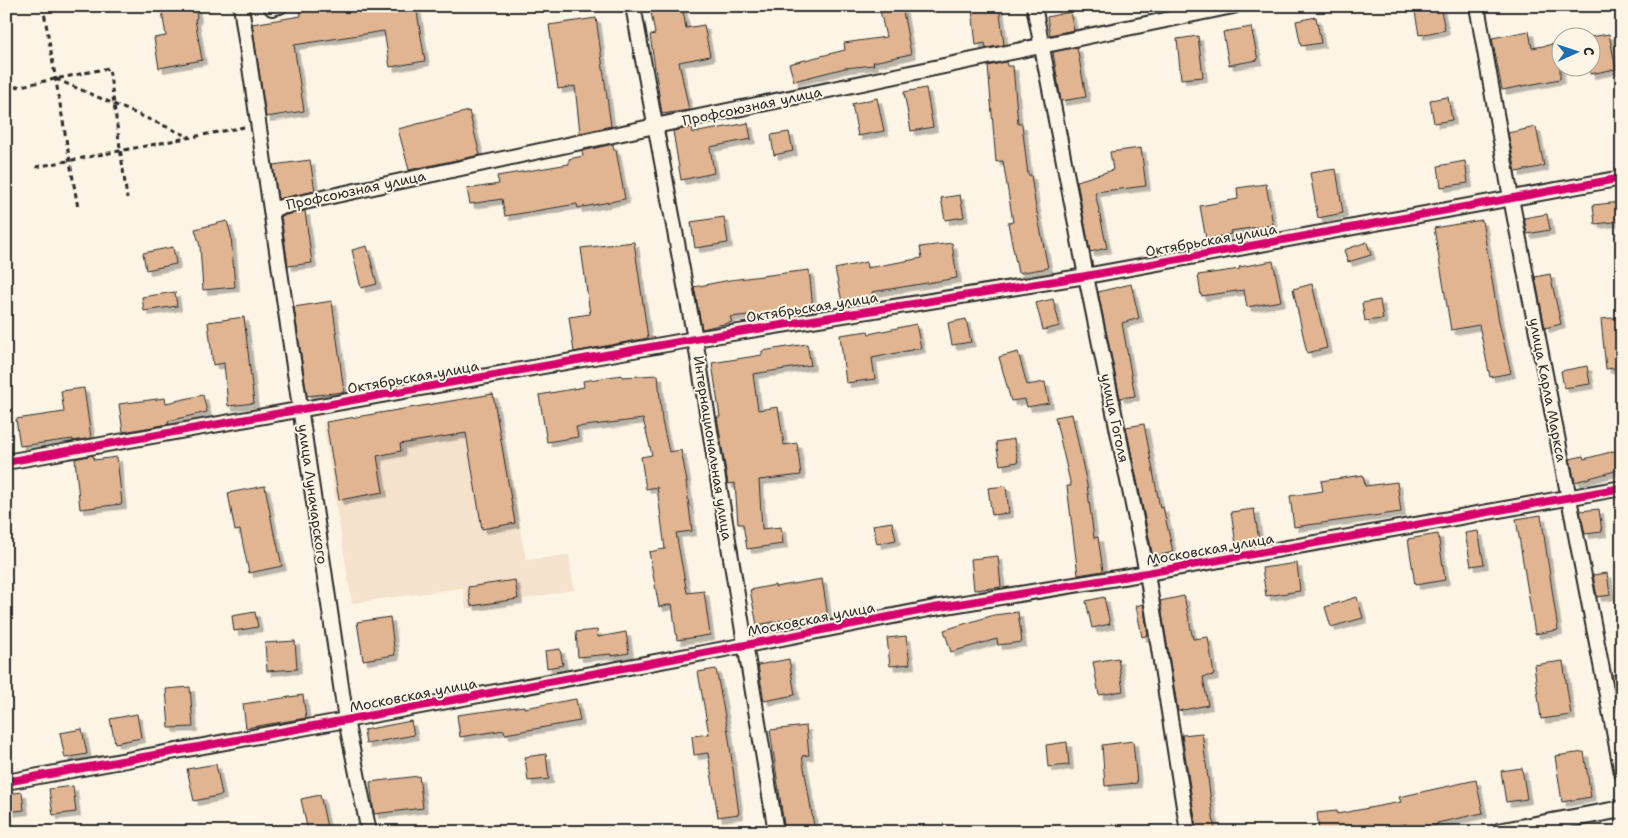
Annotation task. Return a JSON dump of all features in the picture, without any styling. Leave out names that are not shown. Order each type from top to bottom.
[{"type":"street","name":"улица Луначарского","points":[[241,6],[346,720],[368,832]]},
{"type":"street","name":"Интернациональная улица","points":[[633,6],[695,339],[776,832]]},
{"type":"street","name":"улица Гоголя","points":[[1034,6],[1086,276],[1147,573],[1188,832]]},
{"type":"street","name":"Профсоюзная улица","points":[[272,209],[655,126],[1234,6]]},
{"type":"street","name":"улица Карла Маркса","points":[[1477,6],[1511,198],[1622,773]]},
{"type":"street","name":"Октябрьская улица","points":[[6,462],[695,339],[1086,276],[1622,178]]},
{"type":"street","name":"Московская улица","points":[[6,782],[746,645],[934,608],[1147,573],[1622,488]]},
{"type":"street","points":[[1498,832],[1622,809]]},
{"type":"path","points":[[43,6],[78,208]]},
{"type":"path","points":[[6,89],[109,68],[127,198]]},
{"type":"path","points":[[55,79],[191,137]]},
{"type":"path","points":[[36,167],[259,124]]},
{"type":"shaded area","points":[[493,392],[526,560],[569,555],[574,590],[466,609],[463,588],[352,603],[323,424]]},
{"type":"building","points":[[161,6],[195,6],[197,18],[195,19],[202,60],[159,68],[154,38],[166,36]]},
{"type":"building","points":[[316,6],[416,6],[425,61],[390,67],[384,31],[294,45],[304,111],[266,117],[252,24],[301,16],[300,9]]},
{"type":"building","points":[[650,6],[682,6],[686,28],[704,25],[710,56],[679,62],[689,110],[662,114],[650,35],[655,34]]},
{"type":"building","points":[[879,6],[902,6],[911,54],[873,62],[874,65],[845,68],[794,81],[789,64],[845,50],[844,43],[886,37]]},
{"type":"building","points":[[999,6],[1004,45],[986,48],[985,43],[976,45],[972,9]]},
{"type":"building","points":[[1414,6],[1440,6],[1445,30],[1419,35]]},
{"type":"building","points":[[1070,12],[1074,30],[1050,35],[1047,17]]},
{"type":"building","points":[[1316,17],[1321,43],[1301,46],[1296,21]]},
{"type":"building","points":[[596,18],[611,126],[580,133],[575,86],[558,89],[549,25]]},
{"type":"building","points":[[1251,27],[1258,60],[1229,65],[1223,32]]},
{"type":"building","points":[[1529,31],[1532,48],[1550,45],[1550,78],[1560,79],[1502,90],[1492,38]]},
{"type":"building","points":[[1609,34],[1616,69],[1600,72],[1600,35]]},
{"type":"building","points":[[1198,36],[1203,77],[1181,79],[1177,39]]},
{"type":"building","points":[[1077,47],[1086,97],[1061,101],[1053,52]]},
{"type":"building","points":[[1006,62],[1007,66],[1013,66],[1018,124],[1022,124],[1028,175],[1031,175],[1048,268],[1018,273],[1008,223],[1013,222],[1003,161],[996,162],[988,66]]},
{"type":"building","points":[[926,88],[933,127],[911,131],[904,92]]},
{"type":"building","points":[[1448,97],[1452,120],[1434,123],[1430,100]]},
{"type":"building","points":[[877,98],[884,131],[858,136],[852,104]]},
{"type":"building","points":[[469,111],[480,155],[409,170],[398,129]]},
{"type":"building","points":[[748,123],[751,139],[710,147],[714,173],[681,180],[673,131],[692,127],[693,133]]},
{"type":"building","points":[[1536,127],[1544,166],[1516,172],[1508,133]]},
{"type":"building","points":[[789,132],[793,151],[774,155],[771,135]]},
{"type":"building","points":[[613,144],[614,150],[616,150],[625,199],[578,208],[577,204],[505,216],[502,199],[470,204],[467,189],[499,184],[497,176],[569,164],[569,159],[583,156],[582,151]]},
{"type":"building","points":[[1141,148],[1146,186],[1095,192],[1107,248],[1090,252],[1077,181],[1113,170],[1110,152]]},
{"type":"building","points":[[310,160],[315,191],[278,199],[273,165]]},
{"type":"building","points":[[1465,161],[1468,183],[1441,187],[1438,166]]},
{"type":"building","points":[[1336,169],[1343,213],[1318,218],[1310,173]]},
{"type":"building","points":[[1266,184],[1273,225],[1230,231],[1231,234],[1206,239],[1200,206],[1238,199],[1237,188]]},
{"type":"building","points":[[960,195],[964,217],[945,220],[941,198]]},
{"type":"building","points":[[1621,202],[1622,221],[1595,224],[1593,205]]},
{"type":"building","points":[[305,211],[312,263],[288,266],[281,216]]},
{"type":"building","points":[[1547,214],[1550,230],[1527,234],[1524,218]]},
{"type":"building","points":[[724,217],[728,243],[695,248],[691,222]]},
{"type":"building","points":[[1482,220],[1499,322],[1511,373],[1490,377],[1479,325],[1451,330],[1434,228]]},
{"type":"building","points":[[227,221],[231,235],[235,287],[203,290],[200,246],[195,229]]},
{"type":"building","points":[[634,242],[648,338],[574,352],[569,317],[590,314],[581,248]]},
{"type":"building","points":[[1367,242],[1371,255],[1348,262],[1344,250]]},
{"type":"building","points":[[952,243],[957,278],[872,292],[874,299],[843,306],[835,269],[866,262],[867,268],[922,258],[920,247]]},
{"type":"building","points":[[367,246],[377,284],[361,288],[352,250]]},
{"type":"building","points":[[173,247],[176,264],[146,270],[143,253]]},
{"type":"building","points":[[1273,261],[1281,301],[1247,307],[1244,290],[1201,296],[1198,275],[1240,269],[1239,267]]},
{"type":"building","points":[[809,270],[813,308],[730,317],[732,322],[702,329],[694,287],[730,280]]},
{"type":"building","points":[[1550,274],[1561,324],[1545,328],[1535,277]]},
{"type":"building","points":[[1131,284],[1139,318],[1122,323],[1135,396],[1120,398],[1098,292]]},
{"type":"building","points":[[1312,284],[1327,348],[1307,353],[1293,289]]},
{"type":"building","points":[[175,292],[177,306],[144,311],[142,297]]},
{"type":"building","points":[[1053,299],[1060,326],[1043,330],[1036,303]]},
{"type":"building","points":[[1380,300],[1383,319],[1365,321],[1362,303]]},
{"type":"building","points":[[332,301],[344,392],[307,396],[294,307]]},
{"type":"building","points":[[244,317],[254,403],[228,406],[224,363],[213,365],[208,322]]},
{"type":"building","points":[[1622,317],[1622,367],[1606,369],[1601,319]]},
{"type":"building","points":[[966,319],[971,342],[952,345],[948,323]]},
{"type":"building","points":[[916,324],[921,348],[872,358],[875,379],[846,383],[840,335],[868,331],[869,334]]},
{"type":"building","points":[[807,344],[811,365],[753,374],[758,410],[778,407],[784,445],[797,443],[801,475],[759,480],[762,529],[781,527],[783,544],[747,549],[743,524],[738,524],[735,483],[728,484],[717,417],[720,417],[712,363],[762,355],[762,351]]},
{"type":"building","points":[[1018,352],[1027,385],[1045,382],[1049,403],[1027,407],[1025,399],[1011,401],[999,357]]},
{"type":"building","points":[[1587,366],[1590,384],[1564,388],[1561,371]]},
{"type":"building","points":[[622,375],[622,377],[658,375],[662,421],[669,452],[681,450],[687,482],[692,531],[676,533],[687,593],[704,591],[710,635],[677,640],[672,604],[659,607],[649,552],[665,549],[657,487],[646,489],[641,457],[652,455],[643,419],[576,427],[578,437],[547,442],[539,395],[584,387],[583,381]]},
{"type":"building","points":[[84,388],[91,438],[20,446],[16,419],[64,412],[61,391]]},
{"type":"building","points":[[493,394],[515,523],[482,529],[466,433],[400,444],[401,451],[377,456],[383,492],[339,500],[326,422]]},
{"type":"building","points":[[203,395],[207,412],[168,421],[169,424],[123,432],[119,404],[165,398],[166,403]]},
{"type":"building","points":[[1072,414],[1087,485],[1094,538],[1098,537],[1103,571],[1078,575],[1067,486],[1071,486],[1055,417]]},
{"type":"building","points":[[1144,424],[1160,508],[1163,507],[1173,552],[1153,557],[1126,427]]},
{"type":"building","points":[[1014,439],[1018,462],[1000,465],[996,442]]},
{"type":"building","points":[[1622,449],[1622,469],[1575,482],[1570,459],[1583,456],[1584,459]]},
{"type":"building","points":[[93,455],[94,460],[117,457],[122,504],[80,509],[75,459]]},
{"type":"building","points":[[1363,475],[1365,486],[1397,482],[1401,512],[1294,527],[1290,496],[1323,491],[1321,481]]},
{"type":"building","points":[[265,486],[282,566],[249,573],[240,530],[235,531],[228,493]]},
{"type":"building","points":[[1006,486],[1009,513],[992,515],[988,488]]},
{"type":"building","points":[[1254,509],[1259,540],[1236,544],[1231,512]]},
{"type":"building","points":[[1599,509],[1602,532],[1585,534],[1580,511]]},
{"type":"building","points":[[1541,515],[1558,630],[1535,634],[1516,519]]},
{"type":"building","points":[[892,522],[896,540],[877,544],[873,525]]},
{"type":"building","points":[[1478,531],[1484,564],[1471,566],[1465,533]]},
{"type":"building","points":[[1438,534],[1445,580],[1415,585],[1408,539]]},
{"type":"building","points":[[998,556],[1001,587],[974,590],[971,559]]},
{"type":"building","points":[[1297,563],[1300,591],[1266,596],[1262,568]]},
{"type":"building","points":[[1607,573],[1610,595],[1597,597],[1593,575]]},
{"type":"building","points":[[822,579],[828,617],[794,622],[794,618],[757,625],[750,590]]},
{"type":"building","points":[[515,580],[518,599],[471,606],[468,587]]},
{"type":"building","points":[[1184,596],[1193,639],[1208,637],[1214,675],[1203,677],[1208,705],[1178,711],[1160,601]]},
{"type":"building","points":[[1104,597],[1110,624],[1092,628],[1086,601]]},
{"type":"building","points":[[1357,597],[1363,618],[1331,627],[1325,607]]},
{"type":"building","points":[[1143,604],[1148,635],[1142,637],[1136,606]]},
{"type":"building","points":[[255,612],[258,627],[234,631],[232,616]]},
{"type":"building","points":[[1018,612],[1022,642],[998,645],[997,639],[951,652],[944,630],[994,615]]},
{"type":"building","points":[[390,617],[395,655],[363,660],[357,622]]},
{"type":"building","points":[[597,630],[598,637],[626,632],[629,653],[611,656],[611,654],[578,657],[576,632]]},
{"type":"building","points":[[906,636],[910,664],[890,666],[887,638]]},
{"type":"building","points":[[295,641],[297,669],[267,671],[265,643]]},
{"type":"building","points":[[560,649],[563,665],[547,668],[545,651]]},
{"type":"building","points":[[1118,658],[1123,691],[1099,695],[1093,662]]},
{"type":"building","points":[[789,659],[795,695],[764,701],[758,665]]},
{"type":"building","points":[[1563,661],[1571,715],[1541,719],[1534,665]]},
{"type":"building","points":[[716,669],[728,732],[739,814],[718,817],[708,753],[694,755],[692,736],[709,734],[698,672]]},
{"type":"building","points":[[1622,673],[1622,696],[1616,697],[1612,675]]},
{"type":"building","points":[[190,687],[193,727],[169,728],[166,689]]},
{"type":"building","points":[[303,695],[306,718],[246,728],[243,704]]},
{"type":"building","points":[[576,699],[580,721],[505,734],[504,730],[460,737],[457,715],[524,706],[524,708]]},
{"type":"building","points":[[137,714],[141,738],[115,743],[110,719]]},
{"type":"building","points":[[411,721],[414,735],[366,744],[364,730]]},
{"type":"building","points":[[806,726],[809,755],[802,756],[815,832],[785,832],[770,730]]},
{"type":"building","points":[[82,729],[87,754],[65,758],[60,733]]},
{"type":"building","points":[[1202,733],[1215,832],[1197,832],[1182,735]]},
{"type":"building","points":[[1133,741],[1137,783],[1105,786],[1102,745]]},
{"type":"building","points":[[1067,742],[1069,765],[1048,767],[1046,745]]},
{"type":"building","points":[[1584,752],[1591,797],[1562,802],[1555,756]]},
{"type":"building","points":[[546,754],[549,779],[528,781],[525,757]]},
{"type":"building","points":[[216,764],[222,795],[194,801],[187,769]]},
{"type":"building","points":[[1522,768],[1527,799],[1506,802],[1501,771]]},
{"type":"building","points":[[419,776],[423,808],[374,814],[370,782]]},
{"type":"building","points":[[1476,780],[1483,813],[1437,823],[1437,825],[1408,832],[1406,824],[1364,832],[1319,832],[1317,813],[1337,811],[1337,814],[1401,802],[1399,797]]},
{"type":"building","points":[[73,786],[76,812],[53,815],[49,789]]},
{"type":"building","points":[[22,792],[24,810],[6,812],[6,794]]},
{"type":"building","points":[[320,795],[328,832],[308,832],[301,799]]},
{"type":"cycle path","points":[[6,462],[695,339],[1086,276],[1622,178]]},
{"type":"cycle path","points":[[6,782],[346,720],[934,608],[1147,573],[1622,488]]}]
